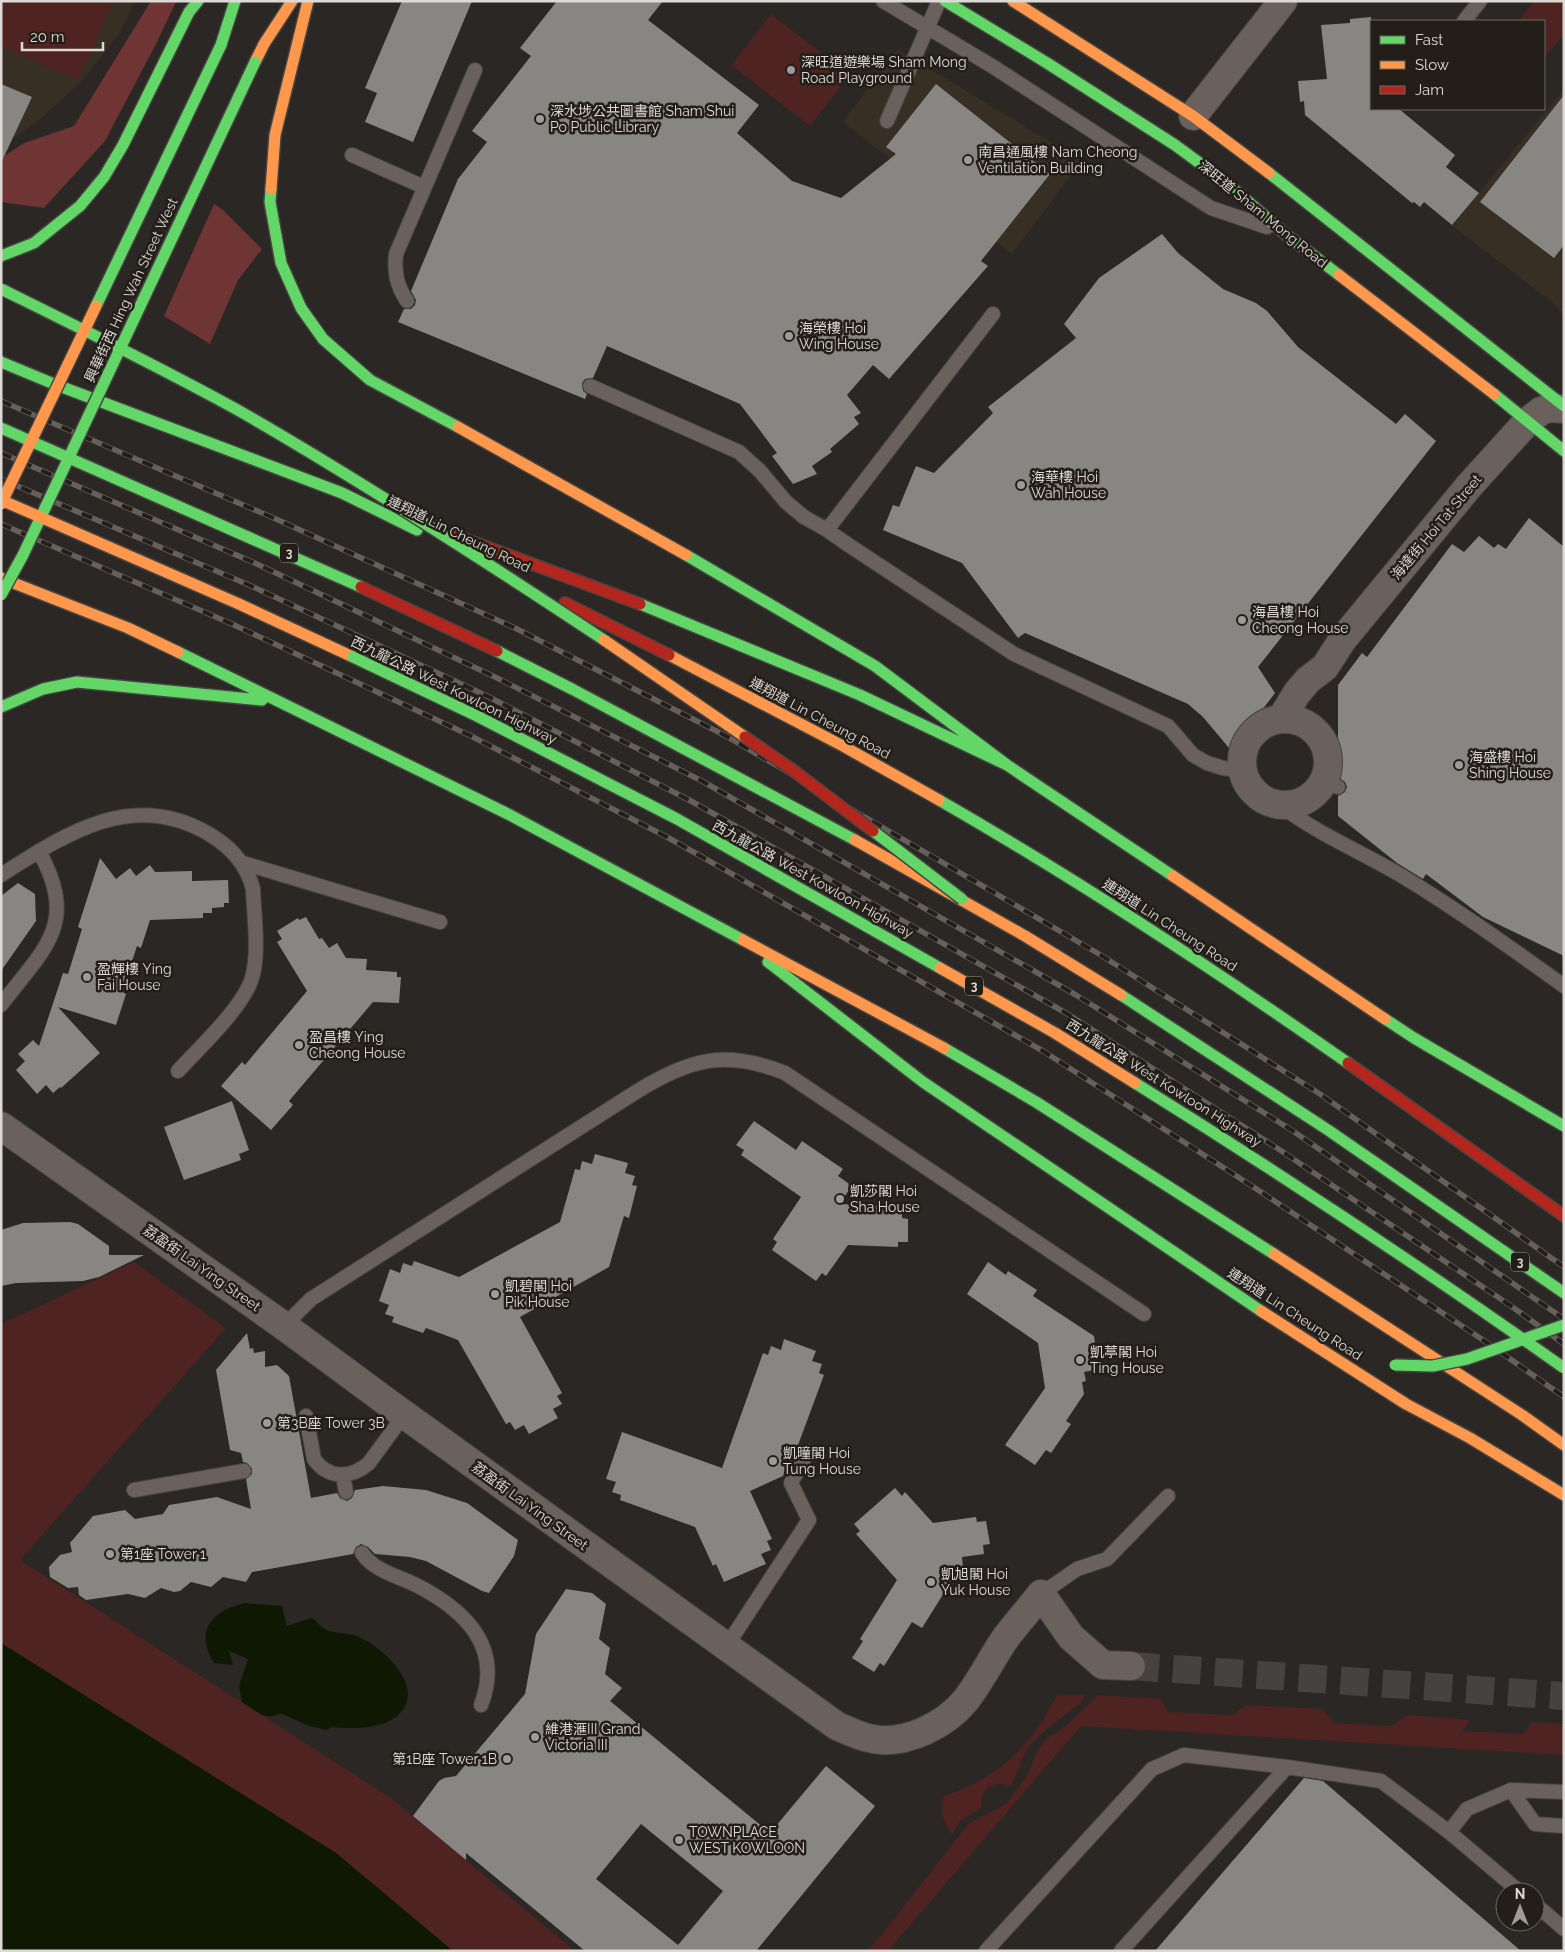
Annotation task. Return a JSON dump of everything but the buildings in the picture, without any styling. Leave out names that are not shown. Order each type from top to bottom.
[{"type":"main road","points":[[1,256],[34,243],[80,206],[104,177],[123,145],[189,12],[198,1]]},
{"type":"main road","name":"興華街西 Hing Wah Street West","points":[[1,504],[221,45],[235,1]]},
{"type":"main road","name":"興華街西 Hing Wah Street West","points":[[1,595],[23,555],[255,62],[264,44],[292,1]]},
{"type":"main road","points":[[308,1],[275,135],[270,202],[281,263],[301,308],[323,340],[370,380],[527,465],[719,574],[875,666],[1008,765],[1414,1038],[1564,1126]]},
{"type":"main road","name":"深旺道 Sham Mong Road","points":[[945,1],[1047,62],[1175,145],[1228,184],[1284,233],[1485,386],[1564,451]]},
{"type":"main road","points":[[1013,1],[1193,116],[1334,224],[1564,408]]},
{"type":"main road","points":[[1,289],[164,370],[242,413],[330,464],[462,546],[610,644],[794,771],[962,899]]},
{"type":"main road","name":"連翔道 Lin Cheung Road","points":[[1,362],[72,391],[342,493],[629,635],[845,747],[988,828],[1102,899],[1254,998],[1564,1216]]},
{"type":"main road","name":"3","points":[[1,428],[266,543],[504,654],[712,762],[962,899],[1168,1024],[1307,1114],[1564,1293]]},
{"type":"main road","points":[[342,493],[642,605],[860,695],[1008,765]]},
{"type":"main road","name":"西九龍公路 West Kowloon Highway","points":[[1,500],[240,604],[362,661],[477,716],[677,819],[1055,1032],[1269,1167],[1564,1368]]},
{"type":"main road","name":"連翔道 Lin Cheung Road","points":[[1,578],[128,628],[510,815],[942,1047],[1036,1102],[1564,1445]]},
{"type":"main road","points":[[1,707],[43,689],[77,682],[282,702]]},
{"type":"main road","name":"連翔道 Lin Cheung Road","points":[[728,931],[923,1082],[1312,1345],[1406,1404],[1470,1438],[1564,1495]]},
{"type":"main road","points":[[1391,1365],[1433,1366],[1467,1359],[1564,1325]]},
{"type":"main road","points":[[1312,1345],[1362,1360]]},
{"type":"street","points":[[1193,116],[1283,1]]},
{"type":"street","name":"海達街 Hoi Tat Street","points":[[1281,719],[1297,693],[1308,680],[1325,666],[1343,639],[1469,486],[1527,422],[1541,411],[1550,408],[1564,408]]},
{"type":"street","name":"海達街 Hoi Tat Street","points":[[1311,726],[1325,666]]},
{"type":"street","points":[[1295,719],[1311,726],[1322,739],[1328,752],[1332,783],[1318,790],[1307,799],[1294,804],[1280,805],[1266,800],[1256,793],[1247,783],[1243,771],[1242,760],[1250,737],[1260,727],[1273,720],[1295,719]]},
{"type":"street","name":"荔盈街 Lai Ying Street","points":[[1,1126],[284,1326],[404,1415],[837,1726],[875,1739],[900,1738],[923,1732],[948,1718],[965,1701],[1008,1636],[1041,1594]]},
{"type":"street","points":[[1041,1594],[1071,1636],[1103,1665],[1131,1666]]},
{"type":"lane","name":"深旺道 Sham Mong Road","points":[[883,1],[1008,77],[1211,208],[1284,233]]},
{"type":"lane","points":[[887,121],[939,1]]},
{"type":"lane","points":[[1465,20],[1480,1]]},
{"type":"lane","points":[[407,301],[400,291],[396,279],[396,254],[475,70]]},
{"type":"lane","points":[[352,155],[424,187]]},
{"type":"lane","points":[[827,530],[993,314]]},
{"type":"lane","points":[[590,386],[739,452],[760,471],[786,502],[804,517],[827,530],[1014,654],[1168,726],[1193,755],[1207,763],[1243,771]]},
{"type":"lane","points":[[1280,805],[1296,817],[1402,876],[1474,922],[1564,986]]},
{"type":"lane","points":[[1,875],[39,851],[98,822],[130,815],[162,816],[192,824],[220,841],[243,863],[251,879],[253,889],[255,959],[253,975],[248,990],[240,1003],[178,1072]]},
{"type":"lane","points":[[1,1005],[52,936],[57,920],[54,884],[39,851]]},
{"type":"lane","points":[[243,863],[440,922]]},
{"type":"lane","points":[[284,1326],[312,1299],[654,1080],[696,1062],[719,1059],[742,1060],[785,1073],[1144,1314]]},
{"type":"lane","points":[[306,1416],[309,1460],[329,1473],[343,1476],[361,1470],[368,1463],[404,1415]]},
{"type":"lane","points":[[726,1647],[809,1520],[791,1483],[808,1452]]},
{"type":"lane","points":[[134,1490],[244,1471]]},
{"type":"lane","points":[[343,1476],[346,1492]]},
{"type":"lane","points":[[1041,1594],[1077,1569],[1106,1559],[1168,1496]]},
{"type":"lane","points":[[362,1553],[380,1569],[420,1587],[438,1598],[471,1627],[482,1642],[488,1660],[489,1677],[481,1705]]},
{"type":"lane","points":[[986,1951],[1152,1769],[1184,1755],[1287,1767],[1381,1781],[1450,1832],[1508,1882]]},
{"type":"lane","points":[[1121,1951],[1287,1767]]},
{"type":"lane","points":[[1450,1832],[1466,1809],[1511,1790],[1564,1792]]},
{"type":"lane","points":[[1511,1790],[1535,1824],[1564,1826]]},
{"type":"lane","points":[[1545,1913],[1564,1929]]},
{"type":"shaded area","points":[[1,1],[135,1],[120,33],[83,80],[37,122],[1,146]]},
{"type":"shaded area","points":[[1,1],[114,1],[78,80],[1,46]]},
{"type":"shaded area","points":[[151,1],[176,2],[105,141],[44,208],[1,202],[1,158],[24,143],[74,126]]},
{"type":"shaded area","points":[[1535,1],[1564,1],[1564,34],[1545,57],[1545,20],[1519,20]]},
{"type":"shaded area","name":"深旺道遊樂場 Sham Mong Road Playground","points":[[771,14],[850,75],[810,126],[731,65]]},
{"type":"shaded area","name":"南昌通風樓 Nam Cheong Ventilation Building","points":[[897,49],[1082,161],[1012,254],[843,122]]},
{"type":"shaded area","points":[[1564,89],[1564,315],[1552,302],[1452,226]]},
{"type":"shaded area","points":[[214,204],[223,210],[262,249],[238,280],[210,344],[164,316]]},
{"type":"shaded area","points":[[134,1262],[226,1328],[20,1560],[391,1798],[575,1951],[453,1951],[336,1853],[1,1643],[1,1324]]},
{"type":"shaded area","points":[[245,1603],[282,1606],[287,1626],[312,1618],[322,1628],[357,1636],[367,1641],[388,1657],[404,1679],[408,1690],[407,1701],[401,1712],[394,1718],[378,1725],[359,1728],[331,1727],[327,1730],[309,1726],[280,1713],[275,1716],[265,1716],[242,1702],[239,1686],[248,1659],[229,1651],[233,1665],[214,1663],[208,1651],[206,1632],[215,1617],[223,1611]]},
{"type":"shaded area","points":[[1,1643],[336,1853],[453,1951],[1,1951]]},
{"type":"shaded area","points":[[1057,1695],[1086,1695],[1081,1702],[1046,1729],[1028,1748],[1015,1778],[1009,1786],[998,1784],[988,1788],[982,1796],[982,1808],[960,1821],[952,1834],[943,1816],[944,1796],[982,1779],[1012,1758],[1036,1730]]},
{"type":"shaded area","points":[[1098,1695],[1161,1699],[1168,1712],[1233,1715],[1246,1705],[1323,1709],[1334,1723],[1392,1726],[1408,1715],[1470,1720],[1462,1731],[1523,1734],[1532,1722],[1564,1724],[1564,1755],[1081,1726],[888,1951],[867,1951],[967,1826],[1006,1804],[1026,1777],[1038,1750],[1046,1739],[1065,1727]]},
{"type":"tunnel","points":[[1131,1666],[1564,1696]]},
{"type":"railway","points":[[1,401],[276,519],[517,629],[726,736],[1099,954],[1320,1094],[1564,1267]]},
{"type":"railway","points":[[1,453],[257,564],[495,677],[702,781],[1076,995],[1293,1131],[1564,1319]]},
{"type":"railway","points":[[1,479],[249,585],[487,696],[691,801],[1066,1013],[1280,1150],[1564,1344]]},
{"type":"railway","points":[[1,524],[232,624],[469,735],[667,837],[1043,1051],[1255,1188],[1486,1342],[1564,1397]]},
{"type":"traffic: fast","points":[[1,256],[34,243],[80,206],[104,177],[123,145],[189,12],[198,1]]},
{"type":"traffic: fast","points":[[221,45],[235,1]]},
{"type":"traffic: fast","points":[[945,1],[1047,63],[1175,145],[1228,184],[1284,233],[1339,275]]},
{"type":"traffic: fast","points":[[96,306],[221,45]]},
{"type":"traffic: fast","points":[[1,595],[23,555],[255,62]]},
{"type":"traffic: fast","points":[[1269,173],[1564,406]]},
{"type":"traffic: fast","points":[[271,189],[270,202],[281,263],[301,308],[323,339],[370,380],[458,427]]},
{"type":"traffic: fast","points":[[1,289],[153,365],[243,413],[335,467],[604,640]]},
{"type":"traffic: fast","points":[[1,362],[54,384],[342,493],[417,530]]},
{"type":"traffic: fast","points":[[1494,394],[1564,451]]},
{"type":"traffic: fast","points":[[1,428],[361,587]]},
{"type":"traffic: fast","points":[[686,555],[875,666],[1007,765],[1173,876]]},
{"type":"traffic: fast","points":[[640,604],[860,695],[1007,765]]},
{"type":"traffic: fast","points":[[497,651],[572,689]]},
{"type":"traffic: fast","points":[[178,652],[510,815],[743,940]]},
{"type":"traffic: fast","points":[[353,657],[477,716],[677,819],[940,968]]},
{"type":"traffic: fast","points":[[1,707],[43,689],[77,682],[262,700]]},
{"type":"traffic: fast","points":[[572,689],[855,840]]},
{"type":"traffic: fast","points":[[939,800],[1044,862],[1146,927],[1348,1063]]},
{"type":"traffic: fast","points":[[873,831],[962,899]]},
{"type":"traffic: fast","points":[[768,962],[923,1082],[1261,1311]]},
{"type":"traffic: fast","points":[[1121,995],[1328,1130],[1564,1293]]},
{"type":"traffic: fast","points":[[1385,1019],[1564,1126]]},
{"type":"traffic: fast","points":[[944,1048],[1036,1102],[1274,1254]]},
{"type":"traffic: fast","points":[[1135,1083],[1352,1222],[1564,1368]]},
{"type":"traffic: fast","points":[[1395,1365],[1433,1366],[1467,1359],[1564,1325]]},
{"type":"traffic: slow","points":[[255,62],[264,44],[292,1]]},
{"type":"traffic: slow","points":[[271,189],[275,135],[308,1]]},
{"type":"traffic: slow","points":[[1013,1],[1193,116],[1269,173]]},
{"type":"traffic: slow","points":[[1339,275],[1494,394]]},
{"type":"traffic: slow","points":[[1,504],[96,306]]},
{"type":"traffic: slow","points":[[458,427],[686,555]]},
{"type":"traffic: slow","points":[[1,500],[63,527]]},
{"type":"traffic: slow","points":[[63,527],[239,604],[353,657]]},
{"type":"traffic: slow","points":[[1,578],[128,628],[178,652]]},
{"type":"traffic: slow","points":[[604,640],[745,737]]},
{"type":"traffic: slow","points":[[669,655],[843,746],[939,800]]},
{"type":"traffic: slow","points":[[855,840],[1025,936],[1121,995]]},
{"type":"traffic: slow","points":[[1173,876],[1385,1019]]},
{"type":"traffic: slow","points":[[743,940],[944,1048]]},
{"type":"traffic: slow","points":[[940,968],[1055,1033],[1135,1083]]},
{"type":"traffic: slow","points":[[1274,1254],[1522,1415],[1564,1445]]},
{"type":"traffic: slow","points":[[1261,1311],[1406,1404],[1470,1438],[1564,1495]]},
{"type":"traffic: jam","points":[[454,535],[640,604]]},
{"type":"traffic: jam","points":[[361,587],[497,651]]},
{"type":"traffic: jam","points":[[565,603],[669,655]]},
{"type":"traffic: jam","points":[[745,737],[794,771],[873,831]]},
{"type":"traffic: jam","points":[[1348,1063],[1564,1216]]},
{"type":"place","name":"深旺道遊樂場 Sham Mong Road Playground","points":[[791,70]]},
{"type":"place","name":"深水埗公共圖書館 Sham Shui Po Public Library","points":[[540,119]]},
{"type":"place","name":"南昌通風樓 Nam Cheong Ventilation Building","points":[[968,160]]},
{"type":"place","name":"海榮樓 Hoi Wing House","points":[[789,336]]},
{"type":"place","name":"海華樓 Hoi Wah House","points":[[1021,485]]},
{"type":"place","name":"海昌樓 Hoi Cheong House","points":[[1242,620]]},
{"type":"place","name":"海盛樓 Hoi Shing House","points":[[1459,765]]},
{"type":"place","name":"盈輝樓 Ying Fai House","points":[[87,977]]},
{"type":"place","name":"盈昌樓 Ying Cheong House","points":[[299,1045]]},
{"type":"place","name":"凱莎閣 Hoi Sha House","points":[[840,1199]]},
{"type":"place","name":"凱碧閣 Hoi Pik House","points":[[495,1294]]},
{"type":"place","name":"凱葶閣 Hoi Ting House","points":[[1080,1360]]},
{"type":"place","name":"第3B座 Tower 3B","points":[[267,1423]]},
{"type":"place","name":"凱曈閣 Hoi Tung House","points":[[773,1461]]},
{"type":"place","name":"第1座 Tower 1","points":[[110,1554]]},
{"type":"place","name":"凱旭閣 Hoi Yuk House","points":[[931,1582]]},
{"type":"place","name":"維港滙III Grand Victoria III","points":[[535,1737]]},
{"type":"place","name":"第1B座 Tower 1B","points":[[507,1759]]},
{"type":"place","name":"TOWNPLACE WEST KOWLOON","points":[[679,1840]]}]
